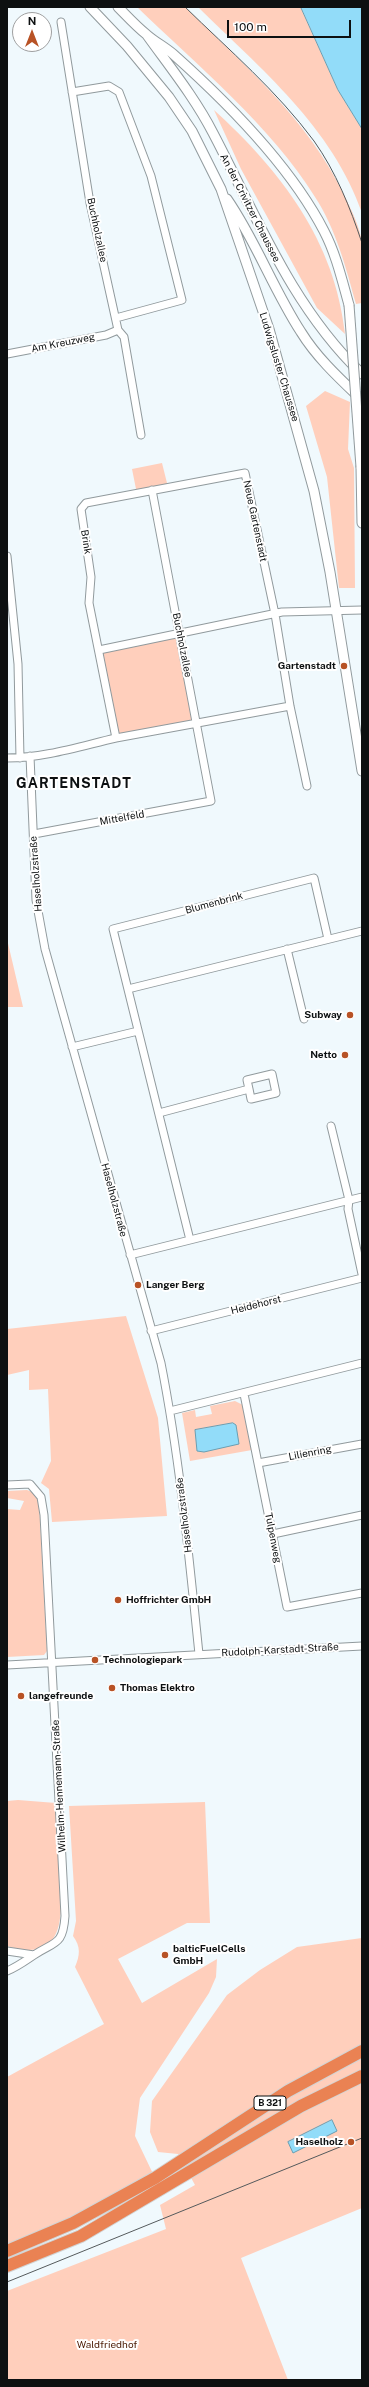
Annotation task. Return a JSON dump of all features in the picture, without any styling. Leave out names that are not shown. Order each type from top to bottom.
[{"type":"highway","name":"B 321","points":[[7,2251],[73,2223],[155,2178],[288,2091],[362,2050]]},
{"type":"highway","name":"B 321","points":[[7,2266],[81,2236],[301,2106],[362,2076]]},
{"type":"street","name":"Ludwigsluster Chaussee","points":[[90,7],[127,46],[169,97],[192,131],[221,189],[269,329],[314,491],[362,770]]},
{"type":"street","points":[[118,7],[147,35],[172,53],[222,102],[289,176],[307,202],[324,231],[337,262],[349,305],[361,467],[362,523]]},
{"type":"street","name":"Buchholzallee","points":[[61,22],[90,203],[118,330],[124,337],[141,435]]},
{"type":"street","name":"An der Crivitzer Chaussee","points":[[147,35],[191,98],[212,132],[278,263],[294,289],[329,339],[362,374]]},
{"type":"street","points":[[72,92],[109,86],[119,92],[152,176],[182,300],[116,318]]},
{"type":"street","name":"An der Crivitzer Chaussee","points":[[221,189],[243,222],[282,301],[301,333],[333,373],[362,400]]},
{"type":"street","name":"Am Kreuzweg","points":[[7,354],[106,335],[118,330]]},
{"type":"street","name":"Neue Gartenstadt","points":[[152,490],[245,473],[275,614],[290,706],[307,786]]},
{"type":"street","name":"Buchholzallee","points":[[152,490],[211,801]]},
{"type":"street","name":"Brink","points":[[116,738],[89,603],[91,577],[81,509],[86,503],[152,490]]},
{"type":"street","points":[[7,556],[18,664],[20,758]]},
{"type":"street","points":[[99,650],[275,614],[362,610]]},
{"type":"street","points":[[7,758],[20,758],[196,722],[290,706]]},
{"type":"street","name":"Haselholzstraße","points":[[30,756],[36,900],[45,949],[161,1363],[170,1411],[185,1512],[199,1654]]},
{"type":"street","name":"Mittelfeld","points":[[34,834],[211,801]]},
{"type":"street","name":"Blumenbrink","points":[[138,1031],[113,930],[314,878],[328,939]]},
{"type":"street","points":[[128,988],[362,931]]},
{"type":"street","points":[[287,949],[304,1019]]},
{"type":"street","points":[[72,1047],[138,1031],[190,1240]]},
{"type":"street","points":[[272,1074],[276,1093],[252,1099],[249,1089],[247,1080],[272,1074]]},
{"type":"street","points":[[159,1113],[249,1089]]},
{"type":"street","points":[[331,1126],[349,1200],[348,1209],[362,1274]]},
{"type":"street","points":[[130,1255],[362,1197]]},
{"type":"street","name":"Heidehorst","points":[[151,1331],[362,1278]]},
{"type":"street","points":[[170,1411],[244,1394],[362,1363]]},
{"type":"street","name":"Tulpenweg","points":[[244,1394],[287,1607],[362,1593]]},
{"type":"street","name":"Lilienring","points":[[258,1463],[362,1444]]},
{"type":"street","name":"Wilhelm-Hennemann-Straße","points":[[7,1485],[30,1484],[40,1497],[44,1515],[53,1662],[65,1916],[63,1934],[59,1940],[48,1949],[34,1955],[29,1960],[7,1971]]},
{"type":"street","points":[[272,1534],[362,1515]]},
{"type":"street","name":"Rudolph-Karstadt-Straße","points":[[7,1665],[362,1646]]},
{"type":"street","points":[[7,1951],[34,1955]]},
{"type":"green space","points":[[137,7],[185,7],[252,72],[293,117],[329,167],[355,218],[362,243],[362,303],[356,304],[340,249],[329,222],[315,197],[297,171],[277,146],[232,97]]},
{"type":"green space","points":[[198,7],[301,7],[338,90],[362,129],[362,213],[349,182],[333,154],[314,127],[292,101],[246,53]]},
{"type":"green space","points":[[214,110],[261,158],[282,183],[301,210],[317,238],[330,268],[339,300],[345,334],[317,308],[241,169]]},
{"type":"green space","points":[[325,391],[350,402],[348,449],[354,468],[355,588],[339,588],[327,477],[306,406]]},
{"type":"green space","points":[[162,463],[168,487],[137,494],[132,469]]},
{"type":"green space","points":[[179,634],[197,723],[116,738],[99,650]]},
{"type":"green space","points":[[7,939],[23,1007],[7,1007]]},
{"type":"green space","points":[[126,1316],[158,1418],[167,1516],[52,1522],[49,1489],[41,1483],[51,1461],[48,1389],[29,1390],[29,1370],[7,1375],[7,1329]]},
{"type":"green space","points":[[235,1401],[243,1405],[252,1450],[190,1461],[182,1413],[195,1410],[196,1417],[212,1414],[210,1406]]},
{"type":"green space","points":[[27,1490],[35,1493],[39,1501],[47,1651],[44,1655],[7,1657],[7,1509],[20,1510],[24,1501],[7,1498],[7,1491]]},
{"type":"green space","points":[[18,1800],[56,1803],[61,1887],[60,1918],[57,1931],[51,1941],[41,1948],[27,1950],[7,1946],[7,1801]]},
{"type":"green space","points":[[205,1802],[210,1923],[187,1923],[118,1959],[142,2003],[217,1959],[216,1977],[209,1993],[140,2098],[135,2136],[155,2178],[7,2251],[7,2077],[104,2024],[75,1967],[79,1951],[73,1936],[76,1921],[69,1806]]},
{"type":"green space","name":"Waldfriedhof","points":[[362,1938],[362,2208],[241,2258],[288,2380],[7,2380],[7,2291],[166,2229],[160,2205],[195,2185],[178,2154],[158,2152],[150,2132],[152,2101],[227,1995],[260,1970],[297,1947]]},
{"type":"water","points":[[301,7],[362,7],[362,129],[338,90]]},
{"type":"water","points":[[233,1423],[236,1425],[239,1444],[204,1452],[197,1451],[195,1430]]},
{"type":"water","points":[[332,2120],[337,2131],[293,2153],[288,2142]]},
{"type":"tram line","points":[[185,7],[269,88],[314,141],[336,177],[353,216],[362,243]]},
{"type":"tram line","points":[[7,2282],[362,2138]]},
{"type":"place","name":"Gartenstadt","points":[[344,666]]},
{"type":"place","name":"Subway","points":[[350,1015]]},
{"type":"place","name":"Netto","points":[[345,1055]]},
{"type":"place","name":"Langer Berg","points":[[138,1285]]},
{"type":"place","name":"Hoffrichter GmbH","points":[[118,1600]]},
{"type":"place","name":"Technologiepark","points":[[95,1660]]},
{"type":"place","name":"Thomas Elektro","points":[[112,1688]]},
{"type":"place","name":"langefreunde","points":[[21,1696]]},
{"type":"place","name":"balticFuelCells GmbH","points":[[165,1955]]},
{"type":"place","name":"Haselholz","points":[[351,2142]]},
{"type":"district","name":"GARTENSTADT","points":[[74,784]]}]
